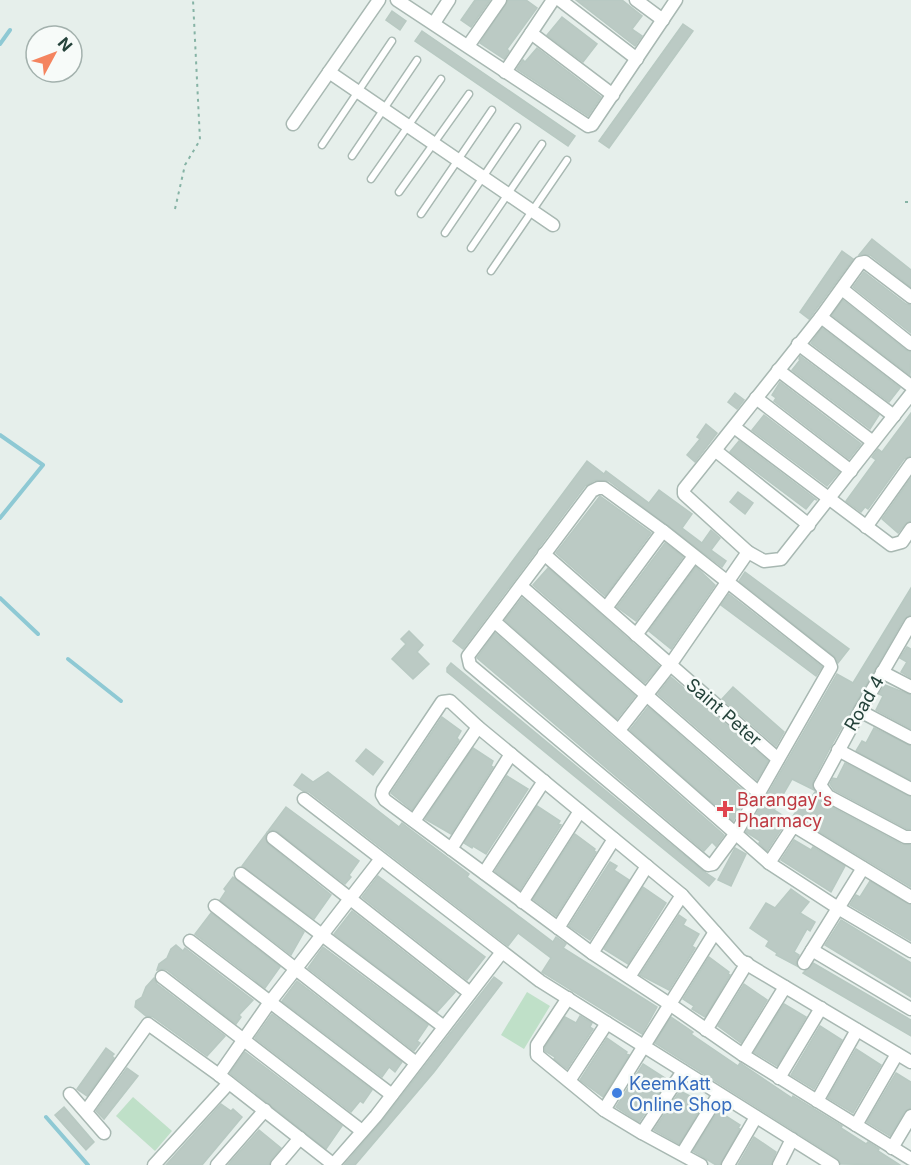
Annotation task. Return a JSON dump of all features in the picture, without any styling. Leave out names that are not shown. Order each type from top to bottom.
[{"type":"street","points":[[292,124],[379,0]]},
{"type":"street","points":[[397,0],[584,126],[592,125],[676,0]]},
{"type":"street","points":[[434,23],[449,0]]},
{"type":"street","points":[[468,46],[500,0]]},
{"type":"street","points":[[505,72],[553,0]]},
{"type":"street","points":[[560,0],[637,59]]},
{"type":"street","points":[[636,0],[663,20]]},
{"type":"street","points":[[531,33],[614,94]]},
{"type":"street","points":[[329,72],[553,225]]},
{"type":"street","points":[[911,297],[865,262],[860,263],[821,317],[684,489],[684,494],[748,552],[764,561],[781,559],[911,394]]},
{"type":"street","points":[[842,289],[911,344]]},
{"type":"street","points":[[821,317],[911,386]]},
{"type":"street","points":[[798,345],[894,416]]},
{"type":"street","points":[[778,370],[873,442]]},
{"type":"street","points":[[756,398],[851,471]]},
{"type":"street","points":[[734,427],[891,546],[902,542],[911,529]]},
{"type":"street","points":[[716,451],[809,525]]},
{"type":"street","points":[[866,527],[911,464]]},
{"type":"street","points":[[604,488],[663,531],[829,662],[831,667],[736,834],[716,862],[708,865],[470,665],[468,656],[544,554],[592,491],[604,488]]},
{"type":"street","points":[[606,608],[663,531]]},
{"type":"street","points":[[619,730],[670,665],[748,552]]},
{"type":"street","name":"Saint Peter","points":[[544,554],[778,759]]},
{"type":"street","points":[[636,635],[694,556]]},
{"type":"street","points":[[521,586],[648,694],[759,793]]},
{"type":"street","points":[[495,621],[769,863],[838,908],[911,951]]},
{"type":"street","name":"Road 4","points":[[911,623],[907,636],[882,672],[820,785],[828,796],[905,837],[911,837]]},
{"type":"street","points":[[882,672],[911,687]]},
{"type":"street","points":[[911,1062],[741,960],[682,895],[478,727],[450,701],[442,702],[383,790],[382,795],[385,800],[592,953],[778,1078],[911,1159]]},
{"type":"street","points":[[860,711],[911,738]]},
{"type":"street","points":[[414,821],[478,727]]},
{"type":"street","points":[[838,750],[911,789]]},
{"type":"street","points":[[451,849],[511,754]]},
{"type":"street","points":[[484,873],[544,782]]},
{"type":"street","points":[[304,799],[380,860],[540,981],[830,1164]]},
{"type":"street","points":[[522,902],[580,811]]},
{"type":"street","points":[[769,863],[792,828],[796,827],[911,897]]},
{"type":"street","points":[[273,838],[470,993]]},
{"type":"street","points":[[558,928],[614,839]]},
{"type":"street","points":[[219,1075],[270,1002],[380,860]]},
{"type":"street","points":[[592,953],[647,866]]},
{"type":"street","points":[[804,963],[863,868]]},
{"type":"street","points":[[241,874],[324,934],[444,1027]]},
{"type":"street","points":[[629,977],[682,895]]},
{"type":"street","points":[[215,906],[416,1063]]},
{"type":"street","points":[[604,1110],[715,932]]},
{"type":"street","points":[[190,941],[392,1095]]},
{"type":"street","points":[[812,950],[911,1009]]},
{"type":"street","points":[[86,1111],[148,1024],[219,1075],[334,1165],[392,1095],[502,952]]},
{"type":"street","points":[[706,1030],[747,963]]},
{"type":"street","points":[[162,977],[362,1131]]},
{"type":"street","points":[[743,1055],[785,987]]},
{"type":"street","points":[[568,998],[537,1045],[537,1055],[604,1110],[701,1165]]},
{"type":"street","points":[[778,1078],[821,1008]]},
{"type":"street","points":[[569,1082],[608,1023]]},
{"type":"street","points":[[817,1101],[857,1030]]},
{"type":"street","points":[[856,1125],[897,1054]]},
{"type":"street","points":[[642,1133],[683,1071]]},
{"type":"street","points":[[154,1165],[229,1083]]},
{"type":"street","points":[[70,1094],[104,1132]]},
{"type":"street","points":[[682,1154],[719,1094]]},
{"type":"street","points":[[217,1165],[264,1110]]},
{"type":"street","points":[[892,1148],[911,1116]]},
{"type":"street","points":[[728,1165],[756,1117]]},
{"type":"street","points":[[276,1165],[300,1138]]},
{"type":"street","points":[[778,1165],[792,1139]]},
{"type":"lane","points":[[322,145],[392,41]]},
{"type":"lane","points":[[352,156],[417,60]]},
{"type":"lane","points":[[371,179],[441,79]]},
{"type":"lane","points":[[399,192],[469,94]]},
{"type":"lane","points":[[421,214],[492,110]]},
{"type":"lane","points":[[445,233],[517,127]]},
{"type":"lane","points":[[471,248],[542,144]]},
{"type":"lane","points":[[491,271],[567,160]]},
{"type":"path","points":[[174,209],[185,165],[200,140],[194,0]]},
{"type":"path","points":[[904,202],[911,202]]},
{"type":"green space","points":[[527,992],[550,1006],[524,1049],[501,1035]]},
{"type":"green space","points":[[133,1097],[172,1131],[155,1151],[116,1116]]},
{"type":"building","points":[[475,0],[490,0],[471,27],[461,20]]},
{"type":"building","points":[[508,0],[526,0],[537,8],[507,49],[509,51],[504,59],[480,43]]},
{"type":"building","points":[[576,0],[622,0],[642,16],[632,29],[642,36],[635,46]]},
{"type":"building","points":[[392,11],[406,21],[400,30],[386,20]]},
{"type":"building","points":[[562,17],[597,44],[583,62],[547,35]]},
{"type":"building","points":[[683,24],[693,31],[609,148],[599,141]]},
{"type":"building","points":[[422,31],[575,136],[568,146],[415,41]]},
{"type":"building","points":[[537,48],[601,97],[588,116],[517,69],[523,60],[525,62]]},
{"type":"building","points":[[872,239],[911,270],[911,287],[870,255],[859,255]]},
{"type":"building","points":[[842,251],[853,259],[809,319],[800,312]]},
{"type":"building","points":[[864,272],[906,304],[911,305],[911,333],[853,287]]},
{"type":"building","points":[[843,300],[911,352],[910,375],[832,315]]},
{"type":"building","points":[[822,328],[900,388],[889,402],[811,343]]},
{"type":"building","points":[[800,356],[879,415],[870,429],[792,370],[800,360]]},
{"type":"building","points":[[780,382],[861,444],[849,459],[774,401],[776,398],[772,395]]},
{"type":"building","points":[[735,393],[744,400],[737,409],[728,402]]},
{"type":"building","points":[[911,413],[911,456],[904,459],[868,509],[865,507],[861,512],[846,501],[876,460],[872,457],[878,449],[882,452]]},
{"type":"building","points":[[764,415],[839,472],[827,486],[752,430]]},
{"type":"building","points":[[706,424],[717,433],[695,462],[687,455],[700,439],[697,437]]},
{"type":"building","points":[[739,441],[817,500],[814,499],[806,509],[743,462],[730,452]]},
{"type":"building","points":[[587,461],[604,474],[606,471],[649,503],[659,490],[692,514],[682,528],[702,543],[711,530],[720,538],[711,550],[726,561],[722,567],[609,481],[595,480],[585,486],[463,649],[453,641]]},
{"type":"building","points":[[911,478],[911,521],[905,524],[898,533],[882,519]]},
{"type":"building","points":[[738,492],[753,503],[745,514],[730,502]]},
{"type":"building","points":[[600,496],[651,533],[605,596],[556,553]]},
{"type":"building","points":[[665,543],[683,557],[636,621],[617,607]]},
{"type":"building","points":[[696,567],[715,585],[671,649],[649,631]]},
{"type":"building","points":[[548,568],[659,666],[645,683],[533,585]]},
{"type":"building","points":[[745,572],[849,649],[838,663],[834,656],[739,581]]},
{"type":"building","points":[[911,588],[911,615],[904,619],[831,746],[813,781],[814,790],[792,779],[774,810],[790,820],[785,823],[767,851],[759,843],[760,841],[746,832],[837,674],[853,683]]},
{"type":"building","points":[[729,594],[822,667],[816,676],[721,605]]},
{"type":"building","points":[[522,598],[635,696],[617,719],[505,620]]},
{"type":"building","points":[[409,631],[423,645],[417,652],[429,664],[413,679],[392,659],[406,644],[401,639]]},
{"type":"building","points":[[495,633],[724,835],[716,846],[712,842],[704,851],[477,658]]},
{"type":"building","points":[[907,647],[911,649],[911,678],[901,672],[907,662],[900,658]]},
{"type":"building","points":[[451,663],[715,879],[709,886],[447,672]]},
{"type":"building","points":[[671,677],[768,761],[757,780],[658,694]]},
{"type":"building","points":[[885,685],[911,695],[911,729],[876,710],[883,696],[879,694]]},
{"type":"building","points":[[733,687],[784,732],[776,746],[722,699]]},
{"type":"building","points":[[648,707],[748,795],[733,821],[630,730]]},
{"type":"building","points":[[442,717],[461,731],[457,738],[459,740],[412,810],[391,793]]},
{"type":"building","points":[[874,728],[911,746],[911,780],[856,751],[862,741],[866,743]]},
{"type":"building","points":[[473,748],[493,761],[491,766],[493,767],[451,834],[425,819]]},
{"type":"building","points":[[366,749],[383,762],[373,775],[356,761]]},
{"type":"building","points":[[845,763],[911,797],[911,829],[907,829],[834,790],[830,784],[833,778],[837,779]]},
{"type":"building","points":[[328,772],[399,827],[402,823],[469,874],[467,877],[553,942],[556,937],[566,944],[563,948],[657,1007],[642,1034],[542,972],[551,958],[518,933],[508,946],[309,792],[294,785],[302,774],[313,782]]},
{"type":"building","points":[[507,776],[528,789],[486,854],[464,843]]},
{"type":"building","points":[[815,792],[824,803],[901,844],[911,845],[911,887],[800,820],[792,818],[800,804],[805,807]]},
{"type":"building","points":[[537,806],[560,821],[558,824],[561,825],[520,890],[495,871]]},
{"type":"building","points":[[286,807],[359,861],[345,884],[278,832],[274,830],[267,832]]},
{"type":"building","points":[[267,833],[265,837],[268,844],[331,895],[314,919],[242,866]]},
{"type":"building","points":[[575,834],[596,852],[556,916],[533,899]]},
{"type":"building","points":[[794,840],[811,850],[813,847],[845,866],[831,892],[781,860]]},
{"type":"building","points":[[735,848],[746,854],[731,886],[718,880]]},
{"type":"building","points":[[610,862],[617,866],[614,870],[629,880],[590,940],[569,926]]},
{"type":"building","points":[[378,876],[485,957],[467,980],[362,897]]},
{"type":"building","points":[[233,877],[304,932],[291,955],[220,900],[226,891],[224,889]]},
{"type":"building","points":[[870,881],[911,905],[911,941],[850,905],[856,895],[860,897]]},
{"type":"building","points":[[643,887],[666,903],[628,964],[604,949]]},
{"type":"building","points":[[791,889],[809,902],[800,913],[815,922],[810,931],[807,929],[794,952],[799,955],[797,966],[776,955],[777,953],[766,946],[769,941],[750,928],[766,903],[775,908]]},
{"type":"building","points":[[352,911],[455,992],[437,1012],[334,934]]},
{"type":"building","points":[[211,913],[280,967],[265,988],[195,934]]},
{"type":"building","points":[[679,915],[686,920],[683,925],[699,934],[692,946],[695,948],[669,990],[640,975]]},
{"type":"building","points":[[841,920],[911,963],[911,997],[825,945]]},
{"type":"building","points":[[176,945],[183,951],[185,948],[253,1000],[239,1015],[241,1017],[236,1024],[167,970],[157,970],[159,964],[167,958],[171,949]]},
{"type":"building","points":[[323,947],[428,1025],[417,1041],[420,1043],[414,1051],[308,968]]},
{"type":"building","points":[[709,957],[730,975],[705,1017],[692,1009],[694,1006],[683,999]]},
{"type":"building","points":[[813,963],[911,1020],[911,1036],[803,973]]},
{"type":"building","points":[[494,977],[502,983],[434,1072],[355,1165],[344,1165],[382,1121]]},
{"type":"building","points":[[154,978],[157,984],[225,1036],[207,1056],[153,1017],[146,1016],[135,1007],[136,1001],[142,997],[146,987]]},
{"type":"building","points":[[297,981],[402,1062],[395,1072],[389,1067],[382,1077],[282,1001]]},
{"type":"building","points":[[744,984],[767,1000],[741,1043],[718,1026]]},
{"type":"building","points":[[784,1004],[806,1017],[777,1066],[754,1052]]},
{"type":"building","points":[[272,1014],[372,1090],[363,1103],[360,1101],[351,1112],[255,1038]]},
{"type":"building","points":[[580,1016],[592,1023],[590,1027],[593,1029],[567,1069],[545,1051],[545,1047],[565,1017],[576,1023]]},
{"type":"building","points":[[671,1017],[693,1032],[691,1034],[738,1066],[740,1063],[792,1098],[793,1096],[842,1126],[841,1128],[866,1144],[868,1142],[879,1149],[878,1151],[900,1165],[841,1164],[837,1158],[655,1043]]},
{"type":"building","points":[[820,1026],[842,1040],[814,1089],[791,1075]]},
{"type":"building","points":[[607,1038],[629,1055],[603,1097],[580,1080]]},
{"type":"building","points":[[106,1048],[114,1054],[112,1056],[114,1058],[87,1096],[77,1089]]},
{"type":"building","points":[[856,1049],[881,1065],[853,1113],[828,1098]]},
{"type":"building","points":[[245,1052],[342,1126],[326,1149],[230,1073]]},
{"type":"building","points":[[643,1064],[665,1078],[666,1082],[639,1122],[616,1107]]},
{"type":"building","points":[[127,1068],[138,1076],[104,1119],[96,1111]]},
{"type":"building","points":[[896,1073],[911,1082],[911,1108],[904,1112],[890,1136],[867,1122]]},
{"type":"building","points":[[680,1091],[704,1103],[679,1144],[654,1130]]},
{"type":"building","points":[[221,1104],[231,1111],[233,1109],[242,1117],[202,1165],[166,1165]]},
{"type":"building","points":[[64,1107],[94,1142],[86,1150],[55,1115]]},
{"type":"building","points":[[718,1111],[740,1125],[738,1128],[740,1129],[720,1165],[716,1165],[693,1151]]},
{"type":"building","points":[[259,1130],[281,1148],[269,1165],[228,1165]]},
{"type":"building","points":[[754,1137],[776,1152],[771,1165],[738,1165]]},
{"type":"waterway","points":[[0,44],[10,30]]},
{"type":"waterway","points":[[0,435],[43,465],[0,518]]},
{"type":"waterway","points":[[0,598],[38,634]]},
{"type":"waterway","points":[[68,659],[121,701]]},
{"type":"waterway","points":[[46,1117],[88,1165]]},
{"type":"place","name":"Barangay's Pharmacy","points":[[725,809]]},
{"type":"place","name":"KeemKatt Online Shop","points":[[617,1093]]}]
